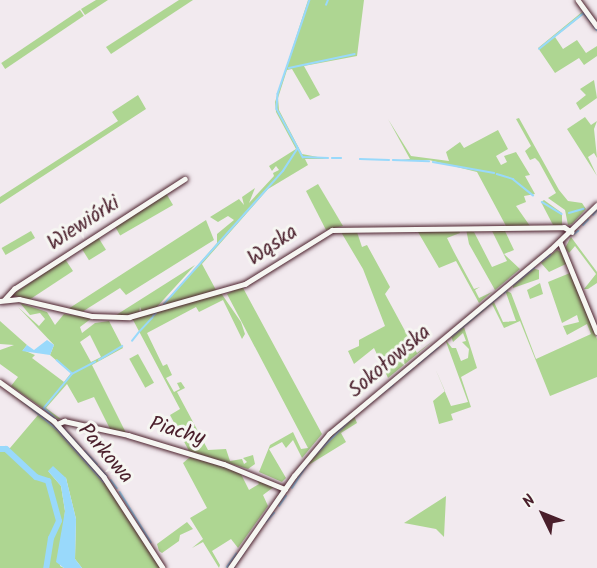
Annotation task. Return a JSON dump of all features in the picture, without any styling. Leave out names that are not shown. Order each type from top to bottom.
[{"type":"street","points":[[578,0],[597,26]]},
{"type":"street","name":"Wiewiórki","points":[[2,300],[14,289],[185,179]]},
{"type":"street","name":"Sokołowska","points":[[230,568],[285,489],[335,428],[560,242],[597,205]]},
{"type":"street","name":"Wąska","points":[[2,300],[19,299],[99,317],[129,317],[251,281],[332,230],[566,227],[572,231]]},
{"type":"street","points":[[560,242],[597,332]]},
{"type":"street","points":[[0,294],[2,300]]},
{"type":"street","name":"Parkowa","points":[[0,382],[57,424],[116,492],[164,568]]},
{"type":"street","name":"Piachy","points":[[57,424],[64,421],[128,435],[225,464],[285,489]]},
{"type":"green space","points":[[96,0],[108,0],[85,15],[81,9]]},
{"type":"green space","points":[[179,0],[193,0],[111,54],[106,47]]},
{"type":"green space","points":[[308,0],[364,0],[357,56],[304,66],[320,95],[310,100],[292,69],[287,70],[278,98],[279,110],[302,154],[328,159],[305,159],[308,165],[268,189],[202,264],[216,290],[162,306],[217,243],[217,234],[234,220],[228,216],[218,222],[210,217],[239,199],[244,205],[242,197],[255,188],[249,203],[274,176],[273,173],[279,170],[276,166],[272,171],[269,166],[296,149],[276,112],[275,102]]},
{"type":"green space","points":[[80,10],[84,16],[5,69],[1,63]]},
{"type":"green space","points":[[582,12],[584,14],[555,37],[563,49],[577,40],[586,53],[597,46],[597,56],[584,65],[579,58],[555,73],[538,48]]},
{"type":"green space","points":[[594,80],[597,98],[580,110],[576,103],[586,95],[580,89]]},
{"type":"green space","points":[[138,95],[146,109],[0,204],[0,197],[118,121],[112,112]]},
{"type":"green space","points":[[585,117],[591,125],[597,121],[594,129],[597,158],[594,153],[588,157],[597,176],[567,129]]},
{"type":"green space","points":[[519,118],[559,190],[568,201],[582,203],[586,209],[572,224],[568,225],[565,210],[548,198],[556,193],[539,162],[535,158],[530,160],[525,151],[531,146],[516,119]]},
{"type":"green space","points":[[388,119],[411,156],[449,161],[446,152],[460,142],[464,148],[498,130],[508,149],[496,156],[501,165],[507,162],[504,156],[516,152],[530,175],[525,176],[535,194],[524,196],[526,202],[516,206],[530,226],[506,226],[477,172],[429,160],[393,161],[410,159]]},
{"type":"green space","points":[[318,184],[343,226],[326,230],[306,191]]},
{"type":"green space","points":[[166,193],[173,205],[120,236],[113,224]]},
{"type":"green space","points":[[544,200],[562,213],[562,225],[553,225],[541,202]]},
{"type":"green space","points":[[206,220],[214,240],[126,295],[120,288],[82,312],[68,309]]},
{"type":"green space","points":[[356,229],[362,247],[367,245],[390,287],[385,294],[417,353],[434,340],[388,378],[374,348],[354,364],[348,351],[359,346],[359,340],[385,326],[363,269],[341,232]]},
{"type":"green space","points":[[459,229],[460,233],[447,238],[454,252],[474,289],[480,287],[475,290],[479,298],[492,292],[479,303],[456,261],[439,268],[418,232]]},
{"type":"green space","points":[[466,229],[474,232],[492,267],[507,261],[491,229],[504,229],[514,250],[504,254],[520,269],[495,290],[469,244]]},
{"type":"green space","points":[[31,231],[35,238],[6,255],[2,248]]},
{"type":"green space","points":[[98,237],[106,250],[89,260],[81,248]]},
{"type":"green space","points":[[571,237],[597,272],[597,283],[588,289],[584,289],[596,274],[575,246],[569,253],[565,248]]},
{"type":"green space","points":[[557,250],[563,253],[597,339],[597,377],[550,396],[520,321],[504,328],[492,304],[464,327],[477,368],[461,377],[471,407],[451,414],[453,420],[439,424],[433,401],[445,391],[451,406],[468,402],[445,339],[452,348],[456,348],[461,361],[468,358],[469,349],[462,342],[466,341],[463,333],[453,342],[451,336],[500,294],[494,302],[503,322],[516,321],[505,290],[511,293],[536,359],[591,334],[587,324],[567,335],[563,326],[579,322],[577,315],[562,323],[548,282],[570,273],[566,264],[549,272],[541,263]]},
{"type":"green space","points":[[65,259],[73,271],[29,300],[12,295]]},
{"type":"green space","points":[[195,265],[155,309],[142,312],[140,307],[139,313],[113,317]]},
{"type":"green space","points":[[532,268],[539,270],[539,279],[513,288],[513,283]]},
{"type":"green space","points":[[540,283],[543,294],[530,299],[527,290]]},
{"type":"green space","points":[[242,286],[322,434],[302,458],[293,440],[286,448],[282,442],[269,449],[286,478],[282,482],[259,472],[270,445],[293,432],[301,449],[308,448],[227,294]]},
{"type":"green space","points":[[221,293],[241,322],[245,334],[242,339],[223,300],[199,312],[196,307],[147,333],[163,366],[167,364],[172,375],[166,378],[174,392],[180,389],[177,383],[181,382],[185,388],[177,392],[208,450],[226,449],[230,461],[242,459],[244,464],[247,462],[243,458],[253,455],[255,464],[248,469],[189,451],[170,415],[180,409],[132,318]]},
{"type":"green space","points":[[20,303],[47,312],[55,325],[64,314],[92,318],[80,327],[82,333],[95,323],[109,321],[123,348],[92,365],[126,433],[110,429],[94,397],[78,403],[67,384],[46,408],[61,419],[11,386],[18,377],[0,364],[0,350],[14,345],[0,344],[0,321],[27,345],[23,350],[35,355],[32,358],[64,382],[71,373],[50,355],[54,345],[18,307],[39,326],[45,319],[40,313],[30,315]],"holes":[[[90,335],[101,357],[91,362],[80,342]]]},
{"type":"green space","points":[[138,354],[154,383],[145,388],[129,359]]},
{"type":"green space","points":[[0,384],[51,421],[106,482],[161,568],[82,568],[75,559],[76,519],[66,478],[48,471],[61,486],[65,511],[60,566],[64,568],[0,568],[0,446],[10,448],[38,415]]},
{"type":"green space","points":[[354,416],[357,423],[341,433],[346,442],[307,466],[328,438]]},
{"type":"green space","points":[[190,457],[240,472],[249,490],[259,484],[256,478],[275,486],[263,495],[268,506],[238,548],[231,539],[212,551],[220,565],[219,568],[203,542],[192,548],[203,539],[190,518],[207,508],[183,463]]},
{"type":"green space","points":[[446,496],[444,537],[436,529],[404,523]]},
{"type":"green space","points":[[187,522],[193,529],[180,535],[179,541],[162,553],[159,551],[157,544]]},
{"type":"water","points":[[47,340],[54,345],[50,355],[22,351],[27,345],[34,350]]},
{"type":"water","points":[[53,466],[66,478],[76,519],[75,559],[82,568],[64,568],[56,562],[65,511],[61,486],[48,471]]},
{"type":"waterway","points":[[310,0],[278,94],[277,109],[303,157],[328,158]]},
{"type":"waterway","points":[[326,5],[328,0]]},
{"type":"waterway","points":[[539,49],[584,13],[592,23]]},
{"type":"waterway","points":[[594,26],[597,30]]},
{"type":"waterway","points":[[289,68],[355,54]]},
{"type":"waterway","points":[[164,304],[283,171],[298,148]]},
{"type":"waterway","points":[[332,158],[341,158]]},
{"type":"waterway","points":[[360,159],[389,160]]},
{"type":"waterway","points":[[393,160],[429,161]]},
{"type":"waterway","points":[[433,162],[494,173]]},
{"type":"waterway","points":[[497,174],[513,179],[533,195]]},
{"type":"waterway","points":[[542,202],[562,214]]},
{"type":"waterway","points":[[569,213],[583,209]]},
{"type":"waterway","points":[[593,215],[597,210]]},
{"type":"waterway","points":[[583,225],[588,220]]},
{"type":"waterway","points":[[574,234],[578,231]]},
{"type":"waterway","points":[[542,261],[550,255]]},
{"type":"waterway","points":[[513,285],[534,268]]},
{"type":"waterway","points":[[504,293],[507,290]]},
{"type":"waterway","points":[[452,336],[501,295]]},
{"type":"waterway","points":[[153,316],[156,313]]},
{"type":"waterway","points":[[140,331],[152,318]]},
{"type":"waterway","points":[[132,341],[139,332]]},
{"type":"waterway","points":[[99,360],[122,346]]},
{"type":"waterway","points":[[418,364],[438,347]]},
{"type":"waterway","points":[[57,360],[72,373]]},
{"type":"waterway","points":[[43,409],[72,374],[95,362]]},
{"type":"waterway","points":[[399,379],[413,368]]},
{"type":"waterway","points":[[389,388],[393,385]]},
{"type":"waterway","points":[[377,397],[386,390]]},
{"type":"waterway","points":[[23,401],[57,429],[104,482]]},
{"type":"waterway","points":[[360,411],[373,401]]},
{"type":"waterway","points":[[45,409],[53,416]]},
{"type":"waterway","points":[[313,457],[353,417]]},
{"type":"waterway","points":[[61,425],[82,448]]},
{"type":"waterway","points":[[0,449],[6,449],[36,477],[48,481],[59,521],[51,538],[46,568]]},
{"type":"waterway","points":[[85,451],[97,464]]},
{"type":"waterway","points":[[292,488],[309,462]]},
{"type":"waterway","points":[[99,467],[107,476]]},
{"type":"waterway","points":[[111,480],[117,488]]},
{"type":"waterway","points":[[120,492],[151,542]]},
{"type":"waterway","points":[[279,506],[286,496]]},
{"type":"waterway","points":[[266,522],[274,513]]},
{"type":"waterway","points":[[233,568],[245,551]]},
{"type":"waterway","points":[[227,567],[236,554]]}]
